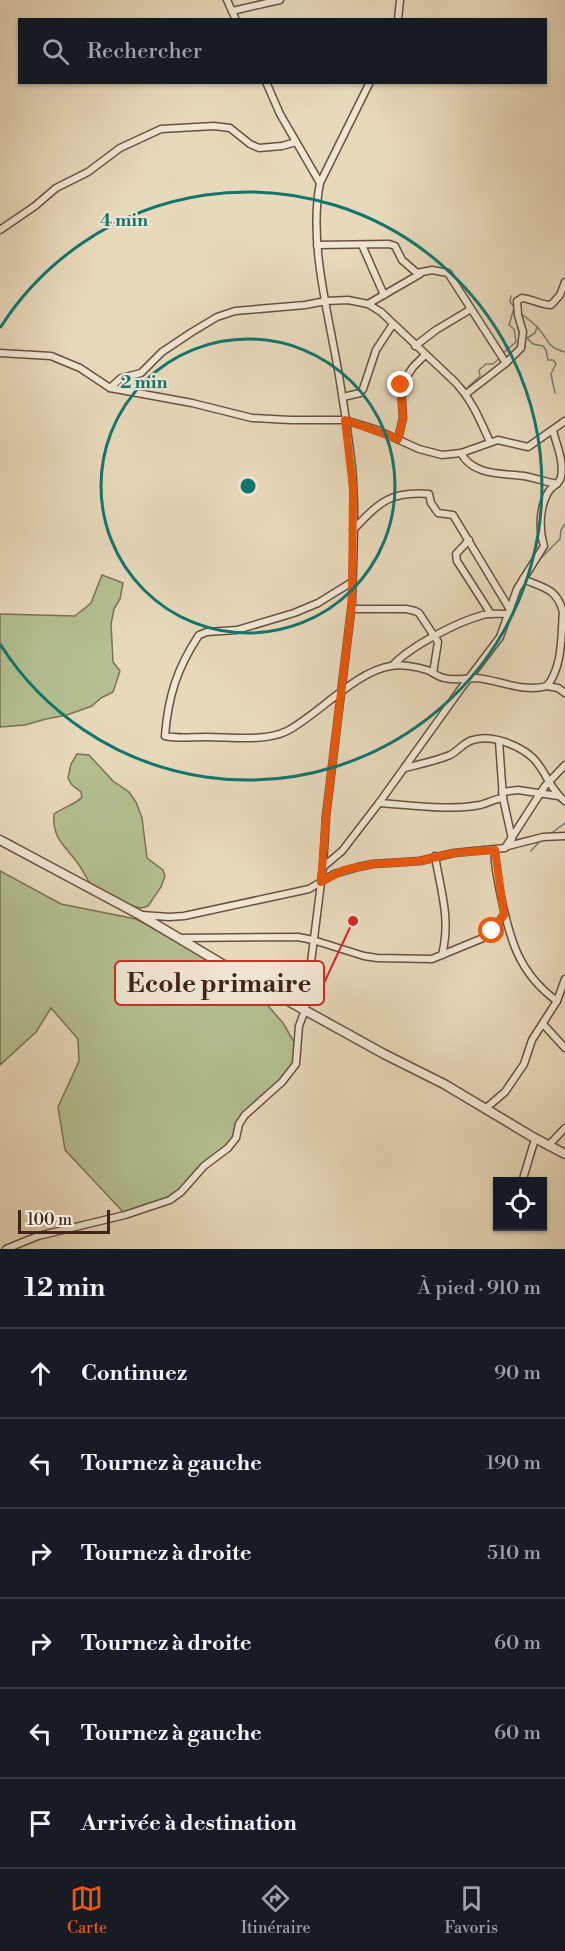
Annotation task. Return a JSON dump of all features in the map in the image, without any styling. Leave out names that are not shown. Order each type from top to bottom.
[{"type":"street","points":[[226,0],[235,18]]},
{"type":"street","points":[[232,11],[280,0]]},
{"type":"street","points":[[398,18],[400,0]]},
{"type":"street","points":[[267,84],[280,114],[320,183]]},
{"type":"street","points":[[6,1249],[38,1236],[97,1223],[170,1200],[181,1192],[204,1166],[228,1148],[236,1138],[239,1124],[245,1115],[282,1082],[296,1065],[299,1026],[305,1010],[323,867],[326,816],[352,603],[352,467],[343,397],[317,245],[316,218],[320,183],[369,84]]},
{"type":"street","points":[[0,230],[35,206],[56,188],[88,172],[120,148],[161,129],[214,126],[230,128],[250,144],[260,148],[296,142]]},
{"type":"street","points":[[317,245],[380,243],[395,246],[408,267],[417,273],[432,270],[448,273],[506,363]]},
{"type":"street","points":[[362,245],[384,295]]},
{"type":"street","points":[[368,304],[423,272]]},
{"type":"street","points":[[466,394],[506,363],[521,348],[523,332],[516,301],[522,298],[544,305],[552,305],[560,295],[565,282]]},
{"type":"street","points":[[110,388],[121,378],[141,373],[162,352],[217,317],[235,311],[348,300],[368,304],[381,312],[466,394],[490,442]]},
{"type":"street","points":[[415,346],[435,330],[471,309]]},
{"type":"street","points":[[343,397],[360,393],[363,389],[376,350],[393,324]]},
{"type":"street","points":[[0,353],[51,356],[80,368],[110,388],[192,403],[252,418],[345,420],[419,449],[442,455],[461,453],[490,442],[503,440],[528,447],[565,421]]},
{"type":"street","points":[[398,439],[403,418],[401,385],[409,372],[425,355]]},
{"type":"street","points":[[323,867],[342,851],[379,803],[500,637],[517,589],[544,546],[540,536],[542,513],[548,493],[561,478],[561,460],[553,431]]},
{"type":"street","points":[[461,453],[467,462],[482,470],[557,484]]},
{"type":"street","points":[[353,530],[384,501],[403,493],[429,494],[431,503],[438,513],[453,515],[508,611]]},
{"type":"street","points":[[469,540],[456,554],[457,561],[491,614]]},
{"type":"street","points":[[523,579],[554,592],[561,603],[563,612],[558,666],[548,686]]},
{"type":"street","points":[[352,582],[318,603],[294,613],[237,630],[199,634],[172,686],[165,736],[180,739],[203,737],[244,739],[284,732],[340,693],[380,669],[393,665],[428,670],[449,679],[469,678],[536,689],[548,686],[558,688],[565,693]]},
{"type":"street","points":[[357,609],[406,609],[419,613],[438,642],[433,673]]},
{"type":"street","points":[[393,665],[403,654],[435,636],[483,615],[508,611]]},
{"type":"street","points":[[405,768],[450,755],[472,740],[499,741],[522,750],[532,758],[550,780],[558,796],[565,801]]},
{"type":"street","points":[[499,741],[502,795],[512,839]]},
{"type":"street","points":[[508,846],[540,794],[565,765]]},
{"type":"street","points":[[379,803],[465,807],[483,805],[518,790],[558,796]]},
{"type":"street","points":[[140,915],[184,916],[309,889],[334,874],[351,868],[420,861],[454,853],[495,850],[543,837],[565,836]]},
{"type":"street","points":[[0,840],[140,915],[234,971],[444,1084],[535,1139],[565,1154]]},
{"type":"street","points":[[495,850],[504,915],[512,942],[532,979],[557,1001]]},
{"type":"street","points":[[435,856],[444,897],[447,937],[442,955]]},
{"type":"street","points":[[180,938],[259,936],[313,940],[377,958],[432,958],[486,936],[504,915]]},
{"type":"street","points":[[485,1109],[505,1092],[524,1064],[532,1040],[557,1001],[563,996],[565,979]]},
{"type":"street","points":[[543,1024],[565,1048]]},
{"type":"street","points":[[548,1146],[565,1128]]},
{"type":"street","points":[[524,1177],[535,1139]]},
{"type":"green space","points":[[102,575],[123,583],[111,624],[113,662],[120,671],[113,692],[92,706],[67,715],[25,725],[0,727],[0,614],[75,616],[91,603]]},
{"type":"green space","points":[[77,754],[89,755],[113,781],[129,792],[136,802],[142,818],[147,858],[163,870],[165,876],[161,887],[148,906],[141,908],[132,906],[91,884],[58,838],[54,814],[82,797],[81,792],[72,785],[68,778],[71,764]]},
{"type":"green space","points":[[0,871],[61,904],[136,919],[244,978],[283,1023],[297,1047],[295,1064],[281,1081],[243,1115],[234,1137],[226,1148],[170,1199],[124,1213],[65,1150],[58,1107],[79,1061],[78,1039],[51,1008],[36,1032],[0,1065]]},
{"type":"waterway","points":[[511,296],[510,302],[514,307]]},
{"type":"waterway","points":[[503,353],[516,342],[514,329],[509,325],[514,308]]},
{"type":"waterway","points":[[520,313],[537,327],[552,346],[565,352]]},
{"type":"waterway","points":[[537,327],[535,333],[527,338],[533,344],[543,346],[548,360],[553,360],[556,364],[551,374],[555,393]]},
{"type":"waterway","points":[[467,388],[480,376],[479,370],[486,364],[493,364],[501,357]]},
{"type":"waterway","points":[[539,560],[560,539],[561,530],[565,524]]},
{"type":"waterway","points":[[549,835],[565,823]]},
{"type":"waterway","points":[[531,851],[540,841]]},
{"type":"place","name":"Ecole primaire","points":[[353,921]]},
{"type":"route","points":[[401,385],[403,418],[398,439],[345,420],[353,488],[352,603],[326,816],[321,882],[344,870],[373,864],[420,861],[454,853],[495,850],[494,856],[504,915],[492,931]]}]
